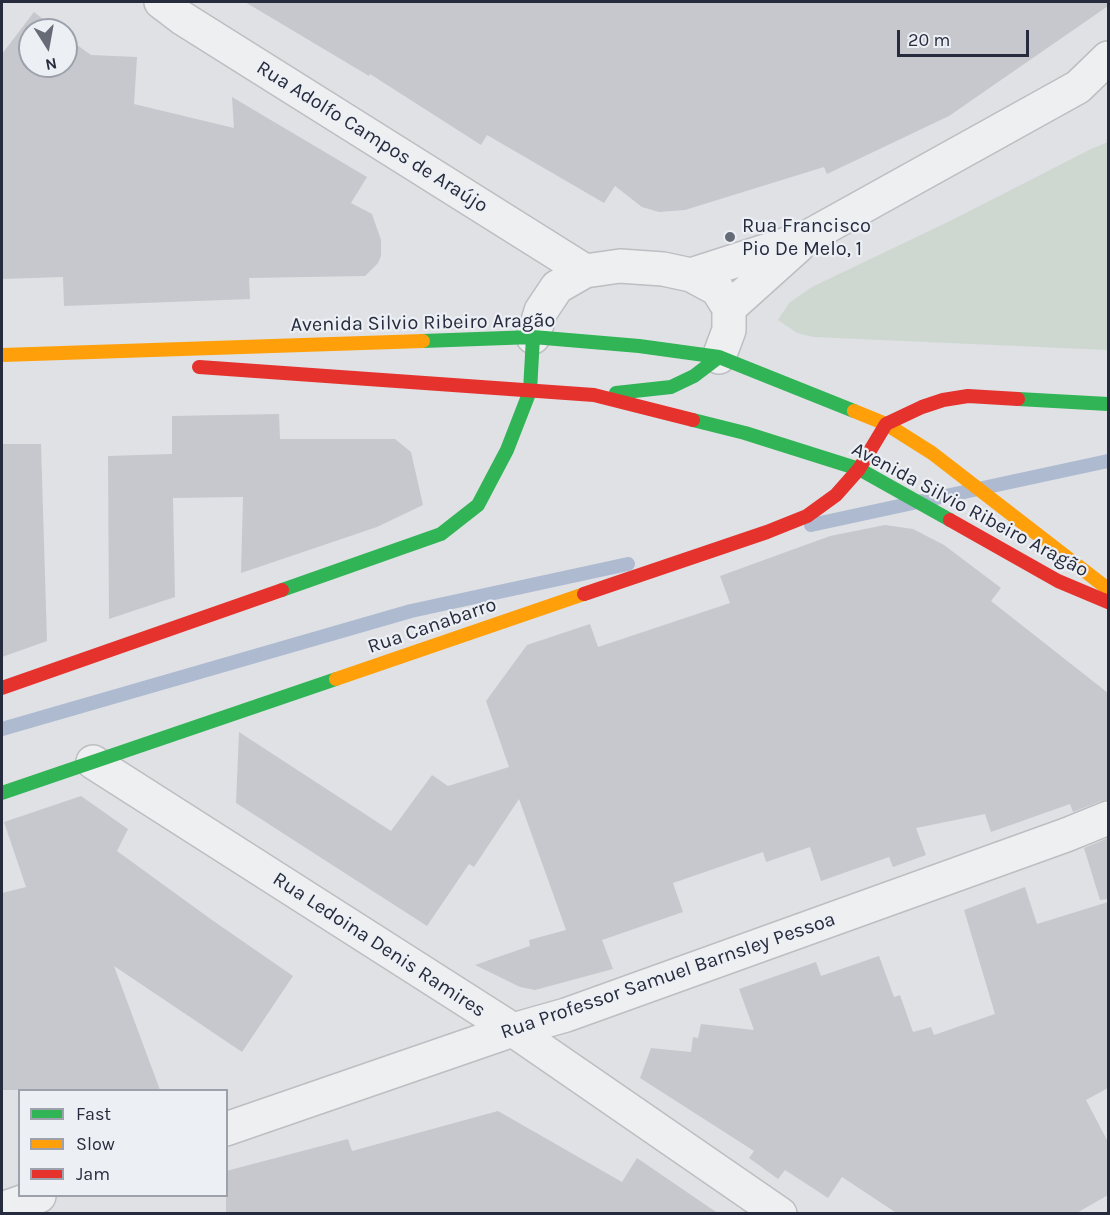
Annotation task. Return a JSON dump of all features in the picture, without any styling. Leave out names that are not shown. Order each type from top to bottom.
[{"type":"street","name":"Rua Adolfo Campos de Araújo","points":[[161,2],[182,18],[585,271]]},
{"type":"street","points":[[691,275],[806,238],[1093,87],[1108,58]]},
{"type":"street","points":[[729,308],[806,238]]},
{"type":"street","points":[[2,688],[441,534],[478,505],[507,450],[530,391],[533,337],[541,311],[557,287],[585,271],[620,266],[663,268],[691,275],[717,289],[729,308],[729,330],[719,357],[694,376],[671,387],[594,395]]},
{"type":"street","name":"Avenida Silvio Ribeiro Aragão","points":[[2,355],[533,337],[639,346],[719,357],[886,424],[932,453],[1108,589]]},
{"type":"street","name":"Avenida Silvio Ribeiro Aragão","points":[[30,355],[149,363]]},
{"type":"street","name":"Avenida Silvio Ribeiro Aragão","points":[[185,366],[594,395],[745,433],[859,469],[1058,581],[1108,602]]},
{"type":"street","points":[[886,424],[922,407],[943,400],[968,396],[1108,404]]},
{"type":"street","name":"Rua Canabarro","points":[[2,793],[767,532],[807,516],[836,495],[859,469],[886,424]]},
{"type":"street","name":"Rua Ledoina Denis Ramires","points":[[93,762],[513,1030],[780,1214]]},
{"type":"street","name":"Rua Professor Samuel Barnsley Pessoa","points":[[228,1128],[513,1030],[566,1016],[1108,818]]},
{"type":"street","points":[[2,1209],[36,1197]]},
{"type":"shaded area","points":[[1108,142],[1108,350],[813,337],[797,333],[778,320],[789,303],[812,287]]},
{"type":"building","points":[[245,2],[1108,2],[1108,6],[949,116],[827,174],[824,167],[685,210],[659,212],[642,207],[615,186],[604,203],[487,135],[481,145],[370,74],[369,76]]},
{"type":"building","points":[[34,12],[42,18],[29,18]]},
{"type":"building","points":[[18,33],[18,78],[78,78],[78,46],[91,55],[137,57],[134,104],[234,128],[232,97],[367,177],[351,203],[372,214],[381,240],[381,256],[378,263],[365,276],[249,278],[250,299],[64,306],[63,277],[2,279],[2,54]]},
{"type":"building","points":[[279,414],[280,439],[395,439],[411,452],[423,505],[377,527],[241,573],[243,497],[173,498],[175,597],[109,619],[108,456],[172,454],[172,416]]},
{"type":"building","points":[[2,444],[41,444],[47,641],[2,657]]},
{"type":"building","points":[[885,525],[913,529],[944,545],[1001,588],[991,601],[1108,693],[1108,800],[1073,812],[1070,804],[991,832],[985,814],[916,828],[926,855],[893,867],[889,857],[821,881],[810,847],[766,862],[763,852],[673,883],[683,912],[602,940],[613,969],[535,990],[520,987],[475,965],[530,946],[529,940],[566,930],[519,799],[474,867],[469,864],[427,926],[236,803],[239,732],[391,831],[432,775],[448,786],[509,767],[486,701],[527,645],[590,624],[598,647],[730,603],[720,576],[830,536]]},
{"type":"building","points":[[81,796],[128,829],[117,851],[293,976],[242,1052],[114,966],[160,1089],[2,1090],[2,893],[26,887],[4,822]]},
{"type":"building","points":[[1108,838],[1108,899],[1100,900],[1084,848]]},
{"type":"building","points":[[1025,887],[1037,924],[1108,902],[1108,1088],[1086,1100],[1108,1142],[1108,1195],[1075,1214],[898,1214],[842,1177],[828,1198],[785,1170],[778,1179],[749,1158],[754,1151],[640,1078],[651,1048],[691,1052],[693,1037],[698,1038],[701,1024],[754,1030],[739,989],[816,962],[821,976],[879,956],[894,997],[900,995],[913,1032],[931,1027],[934,1035],[995,1014],[964,910]]},
{"type":"building","points":[[498,1111],[622,1182],[637,1158],[719,1214],[226,1214],[228,1170],[348,1139],[352,1151]]},
{"type":"waterway","points":[[811,525],[1108,461]]},
{"type":"waterway","points":[[2,729],[411,611],[628,564]]},
{"type":"traffic: fast","points":[[423,341],[533,337],[639,346],[719,357],[854,411]]},
{"type":"traffic: fast","points":[[282,590],[441,534],[478,505],[507,450],[530,391],[533,337]]},
{"type":"traffic: fast","points":[[616,393],[671,387],[694,376],[719,357]]},
{"type":"traffic: fast","points":[[1018,399],[1108,404]]},
{"type":"traffic: fast","points":[[693,420],[745,433],[859,469],[950,520]]},
{"type":"traffic: fast","points":[[2,793],[336,679]]},
{"type":"traffic: slow","points":[[2,355],[423,341]]},
{"type":"traffic: slow","points":[[854,411],[886,424],[932,453],[1108,589]]},
{"type":"traffic: slow","points":[[336,679],[584,594]]},
{"type":"traffic: jam","points":[[199,367],[594,395],[693,420]]},
{"type":"traffic: jam","points":[[584,594],[767,532],[807,516],[836,495],[859,469],[886,424],[922,407],[943,400],[968,396],[1018,399]]},
{"type":"traffic: jam","points":[[950,520],[1058,581],[1108,602]]},
{"type":"traffic: jam","points":[[2,688],[282,590]]},
{"type":"place","name":"Rua Francisco Pio De Melo, 1","points":[[730,237]]}]
